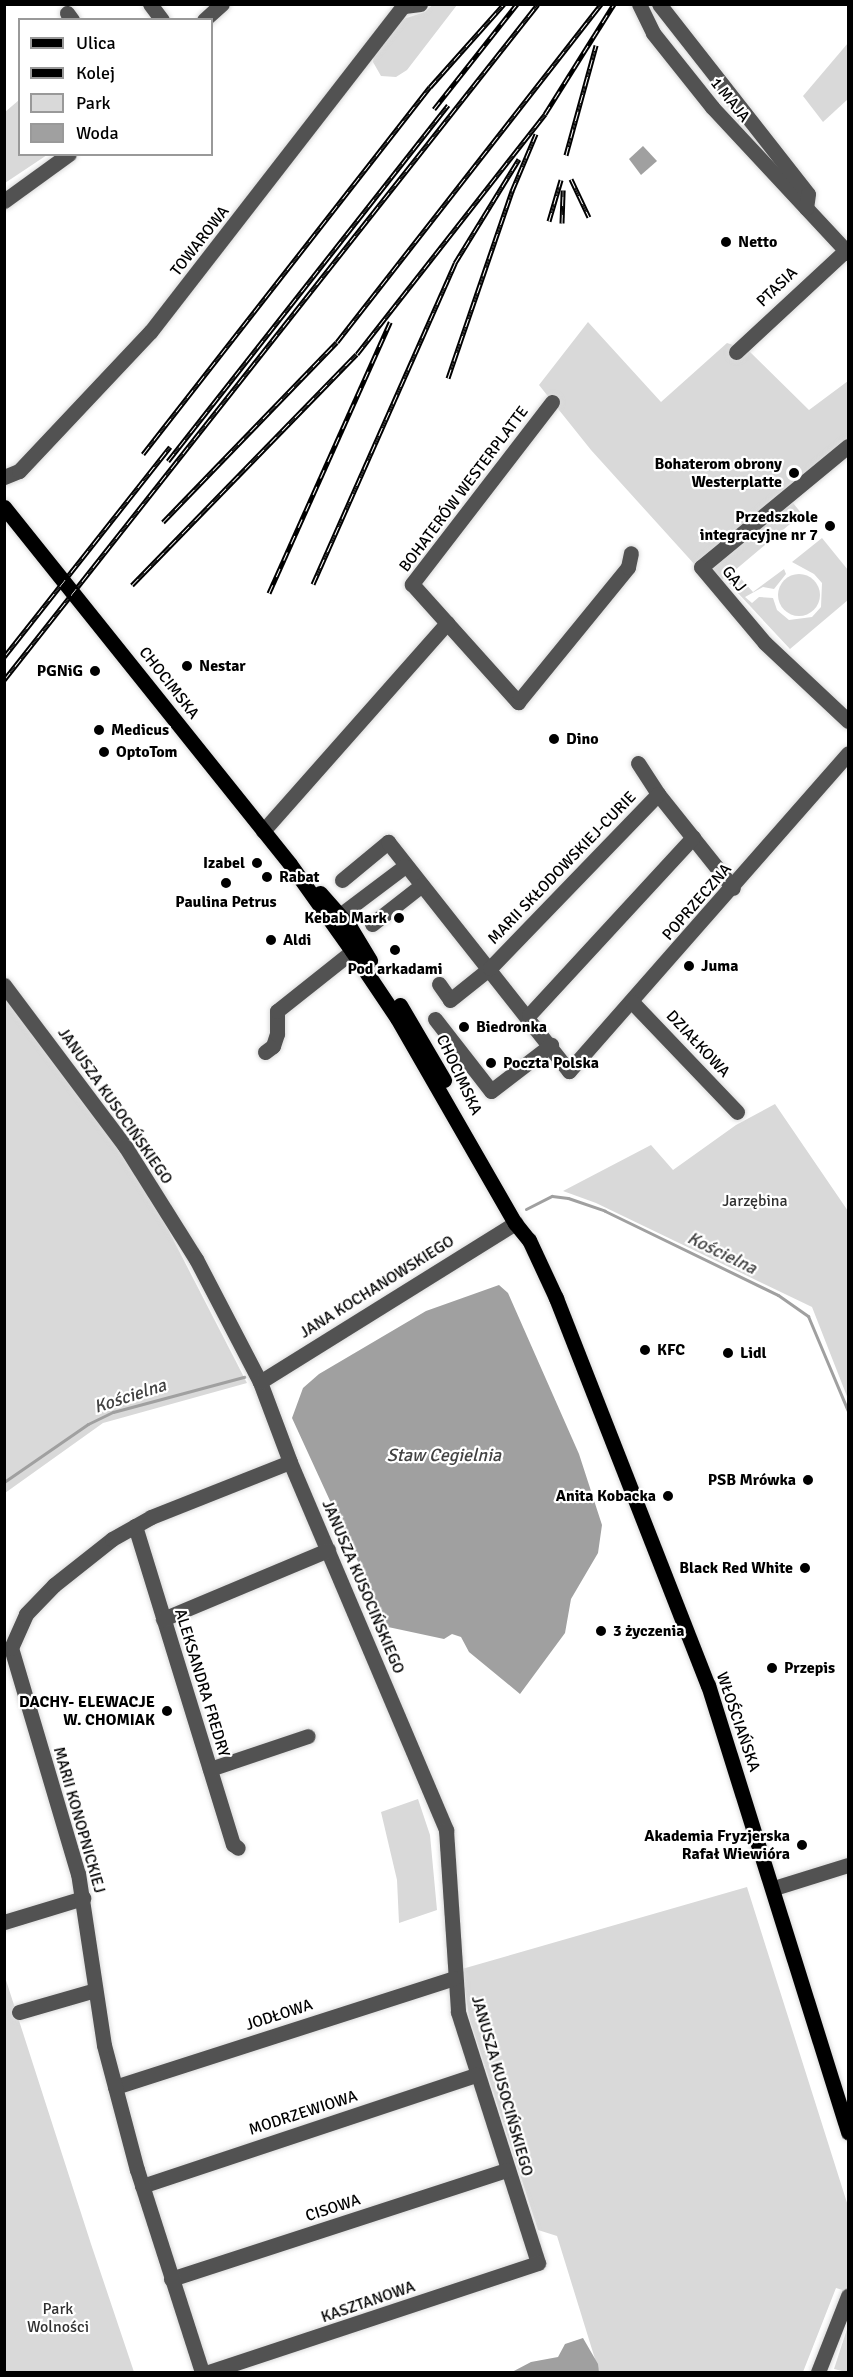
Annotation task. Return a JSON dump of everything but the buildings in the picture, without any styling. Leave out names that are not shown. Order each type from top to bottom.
[{"type":"main road","name":"CHOCIMSKA","points":[[4,507],[88,608],[356,948],[419,1032],[466,1132]]},
{"type":"main road","name":"CHOCIMSKA","points":[[290,864],[340,915],[356,948]]},
{"type":"main road","name":"WŁOŚCIAŃSKA","points":[[466,1132],[515,1223],[520,1245],[567,1331],[708,1685],[774,1888],[849,2133]]},
{"type":"street","points":[[150,4],[160,18]]},
{"type":"street","points":[[206,18],[222,4]]},
{"type":"street","name":"TOWAROWA","points":[[4,477],[19,471],[151,332],[404,5],[420,4]]},
{"type":"street","name":"1 MAJA","points":[[639,4],[653,33],[712,107],[847,252]]},
{"type":"street","name":"1 MAJA","points":[[659,4],[808,194],[806,208]]},
{"type":"street","points":[[4,201],[66,156]]},
{"type":"street","name":"PTASIA","points":[[736,352],[847,252]]},
{"type":"street","name":"BOHATERÓW WESTERPLATTE","points":[[552,402],[412,584],[518,702],[628,567],[631,553]]},
{"type":"street","name":"GAJ","points":[[849,446],[701,567],[765,644],[849,721]]},
{"type":"street","points":[[263,831],[447,623]]},
{"type":"street","name":"POPRZECZNA","points":[[551,1046],[569,1071],[734,888],[849,753]]},
{"type":"street","points":[[638,763],[658,794],[734,888]]},
{"type":"street","name":"MARII SKŁODOWSKIEJ-CURIE","points":[[342,880],[388,842],[405,866],[490,968],[658,794]]},
{"type":"street","points":[[529,1015],[693,837]]},
{"type":"street","points":[[340,915],[405,866]]},
{"type":"street","points":[[372,924],[422,885]]},
{"type":"street","points":[[265,1052],[273,1046],[277,1034],[278,1011],[356,948]]},
{"type":"street","points":[[435,1019],[491,1091],[551,1046],[490,968],[450,1000],[439,984]]},
{"type":"street","name":"JANUSZA KUSOCIŃSKIEGO","points":[[4,985],[125,1146],[196,1259],[260,1382],[290,1462],[446,1830],[458,2012],[476,2075],[538,2263]]},
{"type":"street","name":"DZIAŁKOWA","points":[[632,1002],[737,1112]]},
{"type":"street","name":"JANA KOCHANOWSKIEGO","points":[[260,1382],[515,1223]]},
{"type":"street","name":"MARII KONOPNICKIEJ","points":[[202,2373],[142,2186],[115,2086],[95,1990],[83,1899],[10,1670],[11,1648],[26,1614],[84,1560],[135,1526],[290,1462]]},
{"type":"street","name":"ALEKSANDRA FREDRY","points":[[135,1526],[232,1844],[238,1848]]},
{"type":"street","points":[[164,1619],[328,1550]]},
{"type":"street","points":[[210,1768],[308,1736]]},
{"type":"street","points":[[774,1888],[849,1864]]},
{"type":"street","points":[[4,1922],[83,1899]]},
{"type":"street","name":"JODŁOWA","points":[[115,2086],[454,1978]]},
{"type":"street","points":[[19,2012],[95,1990]]},
{"type":"street","name":"MODRZEWIOWA","points":[[142,2186],[476,2075]]},
{"type":"street","name":"CISOWA","points":[[171,2279],[507,2170]]},
{"type":"street","name":"KASZTANOWA","points":[[209,2373],[538,2263]]},
{"type":"street","points":[[818,2373],[849,2296]]},
{"type":"green space","points":[[432,5],[457,5],[407,70],[396,77],[381,76],[373,62],[374,52],[397,21],[425,12]]},
{"type":"green space","points":[[848,43],[848,99],[823,122],[803,96]]},
{"type":"green space","points":[[18,101],[18,156],[46,156],[5,183],[5,112]]},
{"type":"green space","points":[[588,322],[661,402],[727,343],[748,350],[809,410],[848,381],[848,439],[696,566],[591,450],[539,385]]},
{"type":"green space","points":[[793,503],[802,514],[734,571],[753,592],[784,569],[786,574],[774,589],[763,587],[745,597],[752,603],[759,597],[773,598],[777,610],[789,620],[812,617],[821,607],[822,583],[814,574],[792,562],[822,538],[848,570],[848,600],[790,649],[724,578],[718,583],[711,574],[712,565]]},
{"type":"green space","points":[[799,574],[814,580],[820,595],[814,610],[799,616],[784,610],[778,595],[784,580]]},
{"type":"green space","points":[[5,985],[125,1146],[247,1383],[103,1423],[5,1493]]},
{"type":"green space","name":"Jarzębina","points":[[775,1104],[848,1211],[848,1399],[812,1307],[596,1203],[563,1191],[651,1145],[673,1170],[736,1125]]},
{"type":"green space","points":[[418,1799],[430,1835],[437,1910],[399,1923],[397,1880],[381,1812]]},
{"type":"green space","points":[[747,1887],[848,2206],[848,2283],[846,2291],[836,2288],[803,2372],[599,2372],[557,2236],[538,2230],[469,2017],[462,1969]]},
{"type":"green space","name":"Park Wolności","points":[[4,1974],[91,2244],[134,2372],[5,2372]]},
{"type":"green space","points":[[848,2326],[848,2372],[846,2372],[834,2369]]},
{"type":"water","points":[[643,146],[657,161],[641,175],[629,159]]},
{"type":"water","name":"Staw Cegielnia","points":[[499,1285],[508,1293],[579,1454],[602,1525],[598,1553],[571,1599],[565,1633],[520,1694],[469,1652],[461,1637],[452,1634],[444,1639],[388,1627],[292,1418],[303,1388],[319,1374],[426,1311]]},
{"type":"water","points":[[583,2338],[598,2364],[599,2372],[512,2372],[531,2362],[558,2357],[565,2344]]},
{"type":"waterway","name":"Kościelna","points":[[526,1209],[552,1196],[568,1198],[605,1211],[778,1295],[808,1316],[848,1411]]},
{"type":"waterway","name":"Kościelna","points":[[4,1482],[88,1424],[113,1412],[244,1377]]},
{"type":"railway","points":[[143,454],[430,87],[504,4]]},
{"type":"railway","points":[[434,109],[517,4]]},
{"type":"railway","points":[[4,680],[538,4]]},
{"type":"railway","points":[[163,522],[337,342],[601,4]]},
{"type":"railway","points":[[132,585],[357,354],[545,114],[614,4]]},
{"type":"railway","points":[[566,155],[596,45]]},
{"type":"railway","points":[[168,461],[448,105]]},
{"type":"railway","points":[[448,378],[512,191],[536,134]]},
{"type":"railway","points":[[313,584],[455,263],[519,159]]},
{"type":"railway","points":[[571,179],[589,217]]},
{"type":"railway","points":[[549,221],[561,180]]},
{"type":"railway","points":[[562,223],[563,190]]},
{"type":"railway","points":[[269,593],[390,322]]},
{"type":"railway","points":[[4,657],[170,447]]},
{"type":"place","name":"Netto","points":[[726,242]]},
{"type":"place","name":"Bohaterom obrony Westerplatte","points":[[794,473]]},
{"type":"place","name":"Przedszkole integracyjne nr 7","points":[[830,526]]},
{"type":"place","name":"Nestar","points":[[187,666]]},
{"type":"place","name":"PGNiG","points":[[95,671]]},
{"type":"place","name":"Medicus","points":[[99,730]]},
{"type":"place","name":"Dino","points":[[554,739]]},
{"type":"place","name":"OptoTom","points":[[104,752]]},
{"type":"place","name":"Izabel","points":[[257,863]]},
{"type":"place","name":"Rabat","points":[[267,877]]},
{"type":"place","name":"Paulina Petrus","points":[[226,883]]},
{"type":"place","name":"Kebab Mark","points":[[399,918]]},
{"type":"place","name":"Aldi","points":[[271,940]]},
{"type":"place","name":"Pod arkadami","points":[[395,950]]},
{"type":"place","name":"Juma","points":[[689,966]]},
{"type":"place","name":"Biedronka","points":[[464,1027]]},
{"type":"place","name":"Poczta Polska","points":[[491,1063]]},
{"type":"place","name":"KFC","points":[[645,1350]]},
{"type":"place","name":"Lidl","points":[[728,1353]]},
{"type":"place","name":"PSB Mrówka","points":[[808,1480]]},
{"type":"place","name":"Anita Kobacka","points":[[668,1496]]},
{"type":"place","name":"Black Red White","points":[[805,1568]]},
{"type":"place","name":"3 życzenia","points":[[601,1631]]},
{"type":"place","name":"Przepis","points":[[772,1668]]},
{"type":"place","name":"DACHY- ELEWACJE W. CHOMIAK","points":[[167,1711]]},
{"type":"place","name":"Akademia Fryzjerska Rafał Wiewióra","points":[[802,1845]]}]
